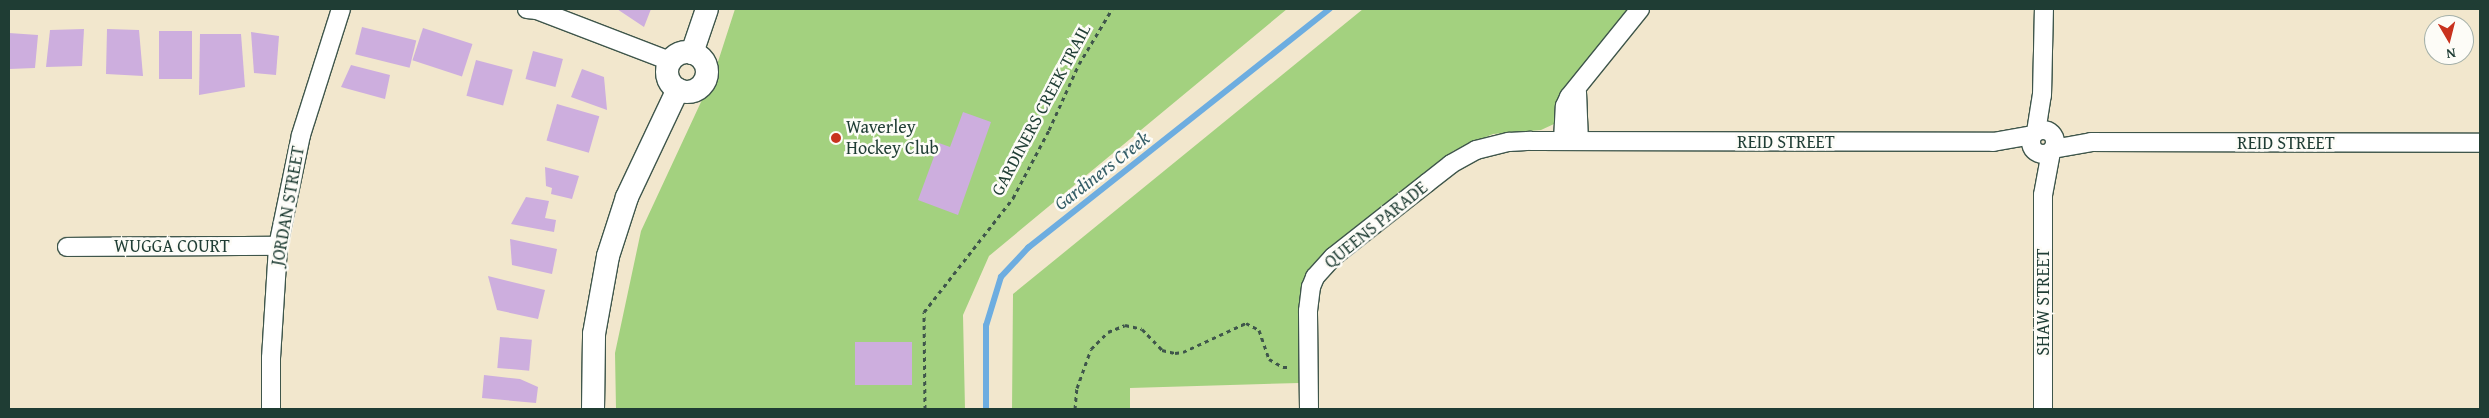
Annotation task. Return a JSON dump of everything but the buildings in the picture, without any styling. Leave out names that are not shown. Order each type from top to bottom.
[{"type":"street","name":"JORDAN STREET","points":[[271,409],[271,358],[278,246],[301,135],[342,9]]},
{"type":"street","points":[[527,9],[537,10],[670,62]]},
{"type":"street","points":[[692,53],[707,9]]},
{"type":"street","points":[[1571,141],[1565,106],[1569,97],[1577,90],[1640,9]]},
{"type":"street","name":"SHAW STREET","points":[[2042,409],[2043,142],[2049,119],[2042,95],[2044,9]]},
{"type":"street","points":[[692,53],[704,62],[706,76],[698,88],[685,91],[678,89],[668,80],[667,68],[670,62],[679,54],[692,53]]},
{"type":"street","points":[[593,409],[594,334],[608,256],[627,197],[678,89]]},
{"type":"street","name":"REID STREET","points":[[1571,141],[2480,143]]},
{"type":"street","name":"QUEENS PARADE","points":[[1309,409],[1308,311],[1311,287],[1319,272],[1333,257],[1463,156],[1492,145],[1509,142],[1571,141]]},
{"type":"street","name":"WUGGA COURT","points":[[67,247],[278,246]]},
{"type":"path","name":"GARDINERS CREEK TRAIL","points":[[925,409],[924,312],[1013,198],[1049,130],[1080,64],[1112,9]]},
{"type":"path","points":[[1075,409],[1077,388],[1091,349],[1108,332],[1125,325],[1142,329],[1162,350],[1174,353],[1183,352],[1246,323],[1259,330],[1269,359],[1283,366],[1310,369]]},
{"type":"green space","points":[[735,9],[1287,9],[989,256],[963,315],[965,409],[616,409],[615,353],[641,231],[714,74]]},
{"type":"green space","points":[[1363,9],[1629,9],[1574,78],[1554,124],[1541,130],[1493,134],[1453,151],[1313,264],[1306,274],[1300,298],[1299,383],[1130,388],[1130,409],[1012,409],[1013,294]]},
{"type":"waterway","name":"Gardiners Creek","points":[[986,409],[986,326],[1001,277],[1028,248],[1330,9]]},
{"type":"place","name":"Waverley Hockey Club","points":[[836,138]]}]
